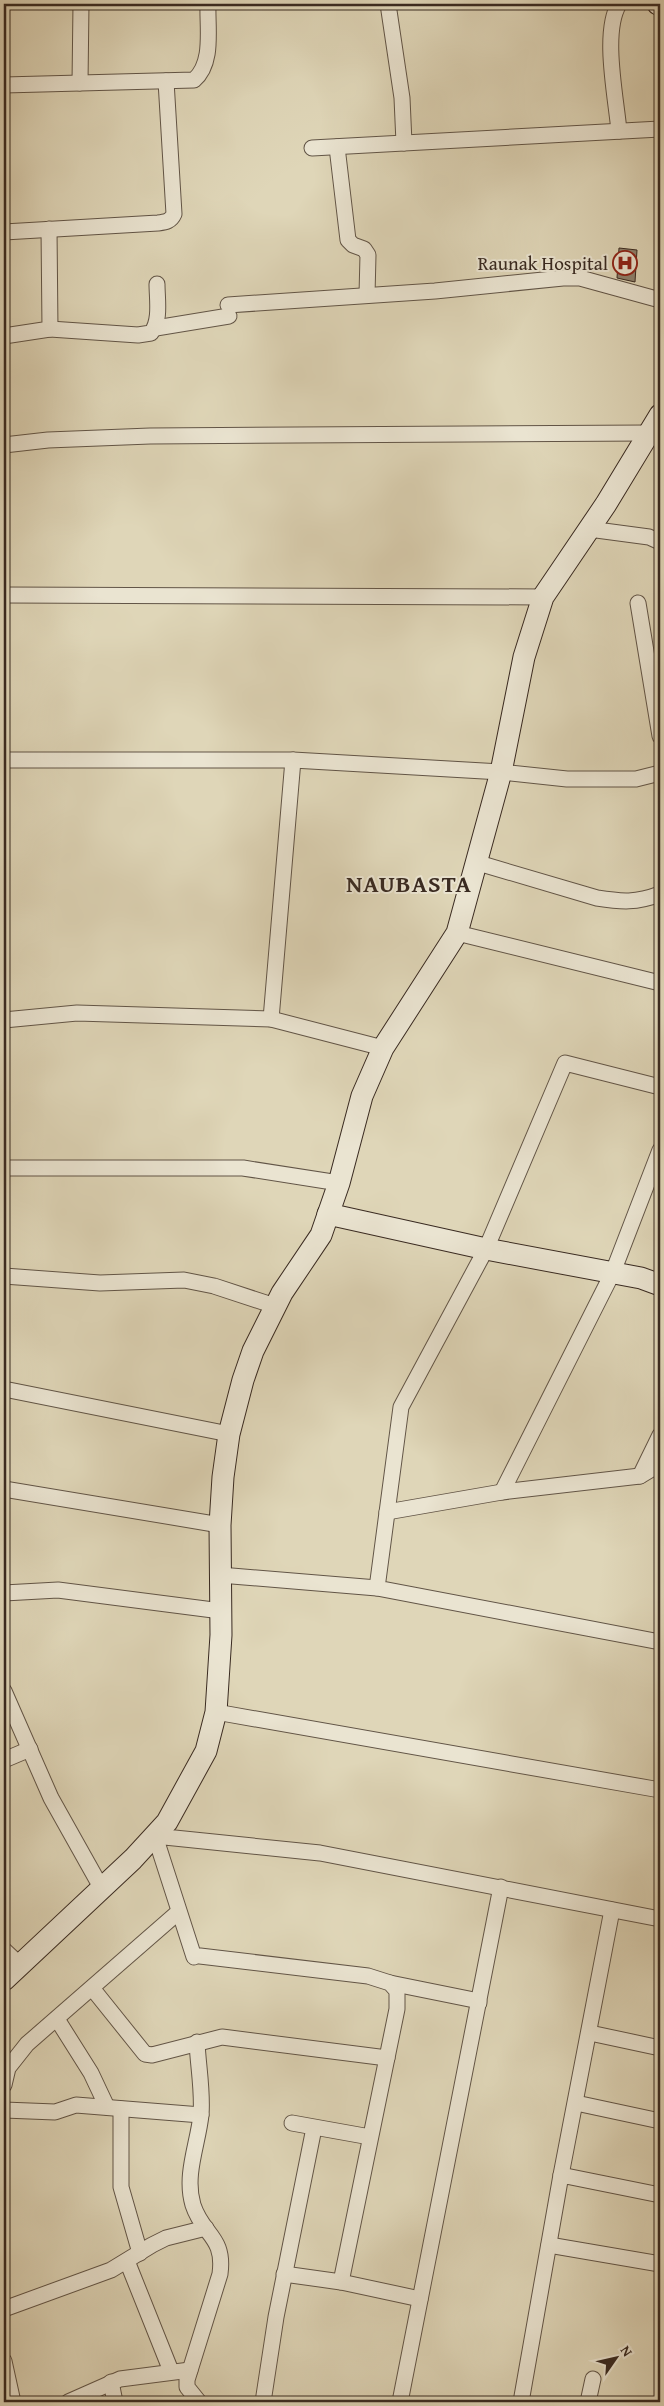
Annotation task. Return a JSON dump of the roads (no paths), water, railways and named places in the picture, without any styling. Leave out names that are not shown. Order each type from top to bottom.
[{"type":"street","points":[[80,83],[81,4]]},
{"type":"street","points":[[4,86],[194,80],[204,68],[206,62],[208,4]]},
{"type":"street","points":[[388,4],[402,98],[404,143]]},
{"type":"street","points":[[619,4],[614,12],[610,32],[619,131]]},
{"type":"street","points":[[4,232],[158,223],[166,222],[172,218],[174,214],[166,81]]},
{"type":"street","points":[[312,148],[660,129]]},
{"type":"street","points":[[337,146],[348,240],[352,245],[364,249],[368,255],[367,295]]},
{"type":"street","points":[[49,229],[50,329]]},
{"type":"street","points":[[4,336],[50,329],[138,335],[151,333],[156,328],[228,311],[367,295],[502,285],[563,278],[580,278],[660,300]]},
{"type":"street","points":[[156,328],[157,284]]},
{"type":"street","points":[[4,1980],[102,1889],[155,1836],[167,1822],[184,1794],[206,1751],[216,1712],[221,1611],[220,1525],[229,1434],[253,1351],[275,1306],[321,1235],[339,1184],[362,1096],[384,1048],[457,933],[501,772],[524,657],[543,597],[606,504],[660,415]]},
{"type":"street","points":[[4,445],[48,440],[150,436],[648,432]]},
{"type":"street","points":[[589,529],[640,535],[660,542]]},
{"type":"street","points":[[4,595],[543,597]]},
{"type":"street","points":[[638,603],[660,736]]},
{"type":"street","points":[[645,652],[660,649]]},
{"type":"street","points":[[4,760],[293,760],[501,772],[577,779],[636,779],[660,773]]},
{"type":"street","points":[[271,1019],[293,760]]},
{"type":"street","points":[[475,862],[606,900],[639,902],[660,894]]},
{"type":"street","points":[[457,933],[660,983]]},
{"type":"street","points":[[4,1020],[77,1013],[271,1019],[384,1048]]},
{"type":"street","points":[[377,1588],[401,1407],[486,1249],[565,1063],[660,1087]]},
{"type":"street","points":[[502,1492],[613,1272],[660,1150]]},
{"type":"street","points":[[4,1168],[244,1168],[339,1184]]},
{"type":"street","points":[[328,1214],[486,1249],[613,1272],[641,1278],[660,1285]]},
{"type":"street","points":[[4,1276],[100,1283],[184,1280],[214,1286],[275,1306]]},
{"type":"street","points":[[4,1390],[229,1434]]},
{"type":"street","points":[[640,1476],[660,1435]]},
{"type":"street","points":[[387,1512],[502,1492],[640,1476],[660,1464]]},
{"type":"street","points":[[4,1489],[220,1525]]},
{"type":"street","points":[[220,1575],[377,1588],[660,1642]]},
{"type":"street","points":[[4,1593],[58,1590],[221,1611]]},
{"type":"street","points":[[4,1691],[51,1798],[102,1889]]},
{"type":"street","points":[[216,1712],[660,1790]]},
{"type":"street","points":[[4,1760],[30,1749]]},
{"type":"street","points":[[155,1836],[320,1853],[501,1887],[660,1920]]},
{"type":"street","points":[[155,1836],[197,1956],[368,1976],[390,1983],[479,2002]]},
{"type":"street","points":[[400,2402],[501,1887]]},
{"type":"street","points":[[521,2402],[561,2175],[590,2033],[612,1910]]},
{"type":"street","points":[[4,2085],[11,2062],[27,2044],[175,1915]]},
{"type":"street","points":[[4,1950],[20,1965]]},
{"type":"street","points":[[341,2282],[397,2009],[397,1991],[390,1983]]},
{"type":"street","points":[[92,1988],[145,2054],[152,2055],[222,2037],[235,2037],[387,2058]]},
{"type":"street","points":[[57,2019],[114,2108],[122,2187],[140,2253]]},
{"type":"street","points":[[590,2033],[660,2048]]},
{"type":"street","points":[[197,2042],[201,2115],[190,2181],[193,2204],[220,2249],[222,2258],[220,2274],[190,2370],[186,2395],[199,2402]]},
{"type":"street","points":[[576,2103],[660,2121]]},
{"type":"street","points":[[4,2110],[46,2113],[76,2105],[201,2115]]},
{"type":"street","points":[[292,2123],[370,2137]]},
{"type":"street","points":[[263,2402],[284,2274],[314,2128]]},
{"type":"street","points":[[561,2175],[660,2195]]},
{"type":"street","points":[[4,2309],[77,2284],[127,2261],[152,2244],[166,2238],[206,2228]]},
{"type":"street","points":[[549,2245],[660,2264]]},
{"type":"street","points":[[127,2261],[171,2372]]},
{"type":"street","points":[[284,2274],[341,2282],[420,2299]]},
{"type":"street","points":[[4,2361],[13,2402]]},
{"type":"street","points":[[68,2402],[111,2382],[133,2376],[190,2370]]},
{"type":"street","points":[[588,2402],[593,2379]]},
{"type":"street","points":[[111,2382],[115,2402]]},
{"type":"place","name":"Raunak Hospital","points":[[625,263]]},
{"type":"district","name":"NAUBASTA","points":[[409,884]]}]
